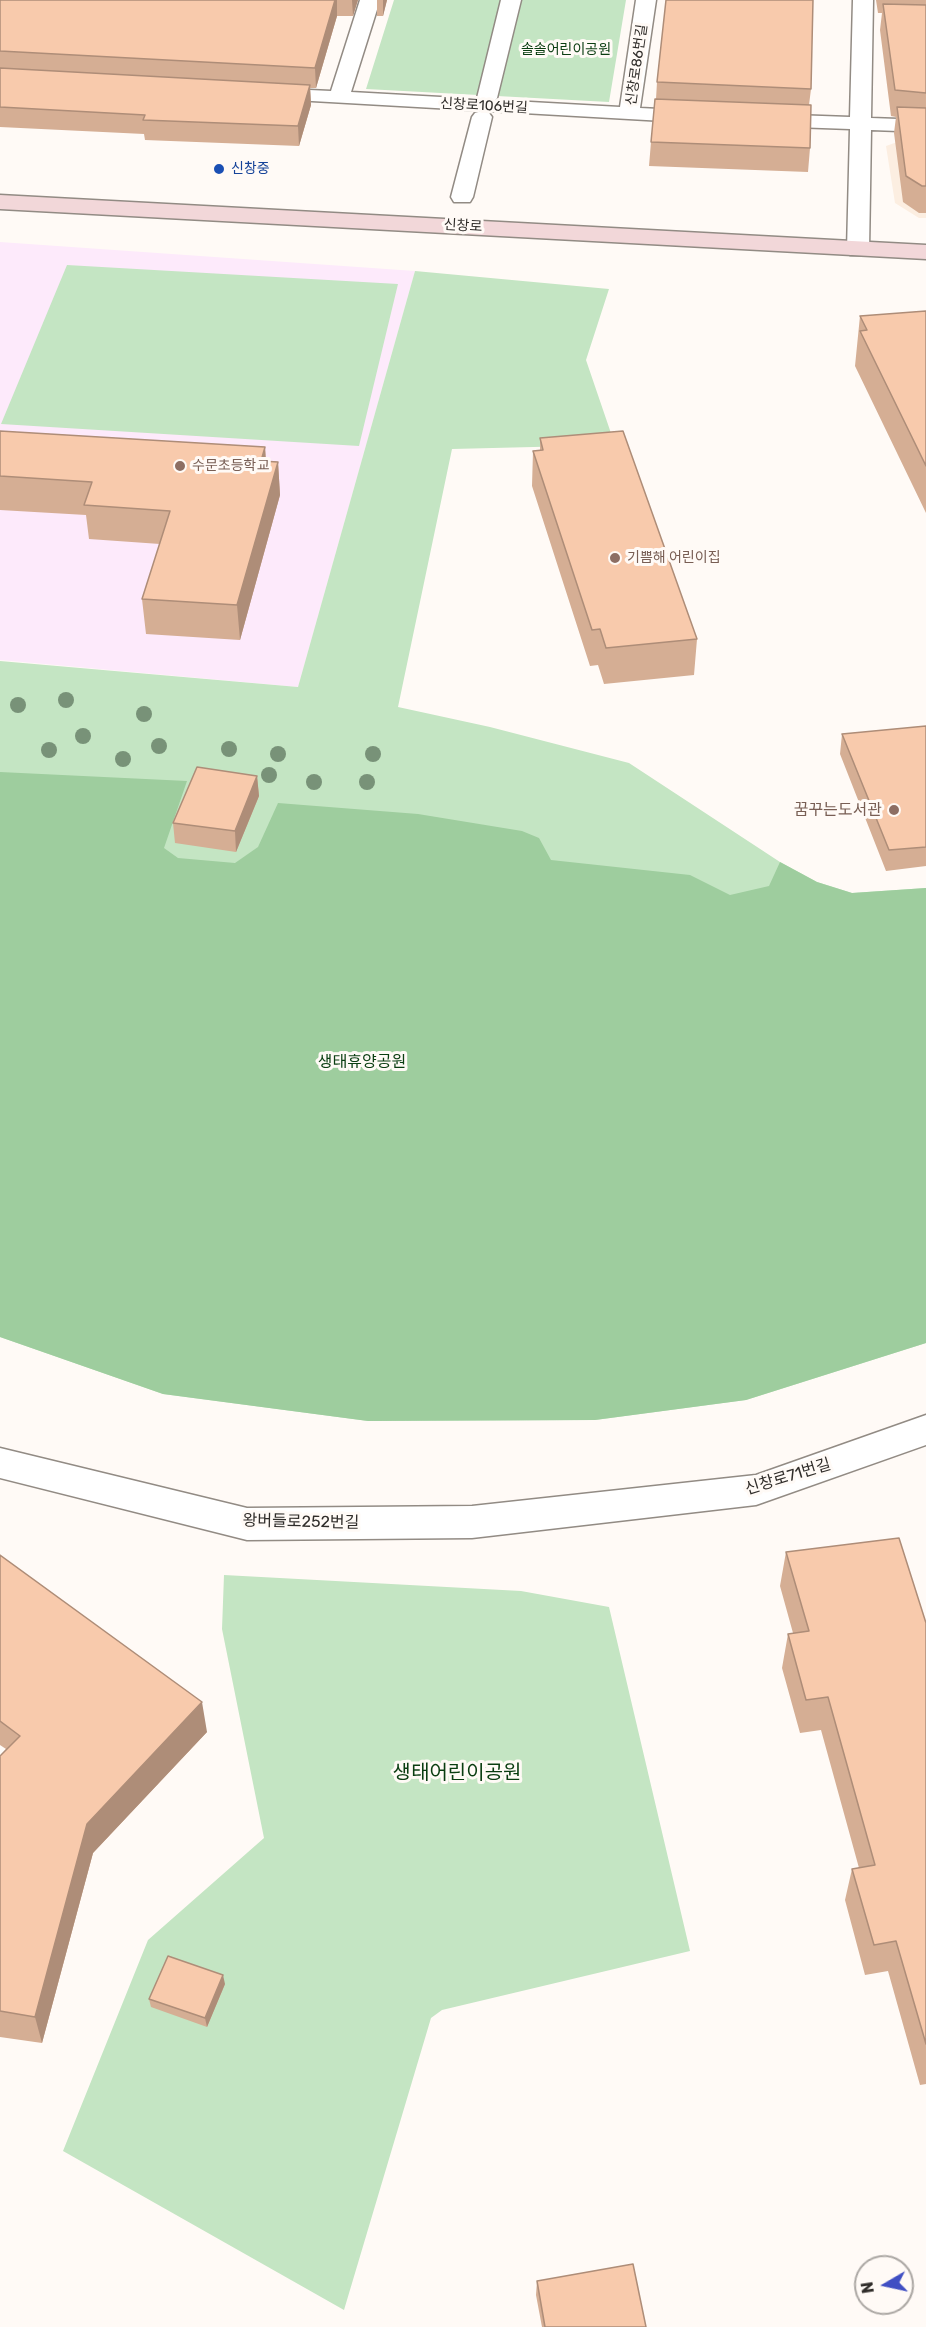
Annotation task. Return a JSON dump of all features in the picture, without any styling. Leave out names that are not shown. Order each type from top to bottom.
[{"type":"main road","name":"신창로","points":[[0,202],[926,252]]},
{"type":"street","points":[[339,98],[370,0]]},
{"type":"street","points":[[462,197],[511,0]]},
{"type":"street","name":"신창로86번길","points":[[646,0],[629,114],[723,118]]},
{"type":"street","points":[[858,250],[862,124],[862,10],[884,22]]},
{"type":"street","name":"신창로106번길","points":[[246,92],[629,114]]},
{"type":"street","points":[[746,119],[926,126]]},
{"type":"street","name":"신창로71번길","points":[[609,1507],[756,1490],[926,1430]]},
{"type":"street","name":"왕버들로252번길","points":[[0,1463],[247,1524],[472,1522],[609,1507]]},
{"type":"shaded area","points":[[903,140],[926,140],[926,218],[919,218],[895,203],[886,146]]},
{"type":"shaded area","name":"수문초등학교","points":[[0,242],[415,271],[298,687],[0,660]]},
{"type":"green space","name":"솔솔어린이공원","points":[[394,0],[626,0],[609,102],[366,89]]},
{"type":"green space","points":[[67,265],[398,284],[359,446],[1,424]]},
{"type":"green space","name":"생태휴양공원","points":[[415,271],[609,289],[586,360],[615,445],[452,449],[398,707],[490,727],[629,763],[780,862],[817,882],[852,893],[926,888],[926,1343],[746,1400],[595,1420],[368,1421],[163,1394],[0,1337],[0,661],[298,687]]},
{"type":"green space","name":"생태휴양공원","points":[[0,772],[187,781],[164,848],[178,858],[235,863],[258,847],[278,803],[418,814],[522,831],[539,838],[551,860],[690,875],[730,895],[769,886],[780,862],[817,882],[852,893],[926,888],[926,1343],[746,1400],[595,1420],[368,1421],[163,1394],[0,1337]]},
{"type":"green space","name":"생태어린이공원","points":[[224,1575],[521,1591],[609,1607],[690,1951],[442,2010],[431,2018],[344,2310],[63,2151],[148,1940],[264,1838],[222,1629]]},
{"type":"building","points":[[0,0],[335,0],[315,68],[0,51]]},
{"type":"building","points":[[666,0],[813,0],[811,89],[657,82]]},
{"type":"building","points":[[883,4],[926,5],[926,93],[895,90]]},
{"type":"building","points":[[0,68],[310,85],[298,126],[143,120],[145,115],[0,107]]},
{"type":"building","points":[[655,99],[811,105],[810,148],[651,142]]},
{"type":"building","points":[[897,107],[926,108],[926,186],[906,176]]},
{"type":"building","points":[[926,311],[926,466],[860,331],[867,330],[860,316]]},
{"type":"building","points":[[0,431],[265,447],[261,461],[278,462],[237,605],[142,599],[170,511],[84,505],[92,482],[0,476]]},
{"type":"building","points":[[623,431],[697,639],[606,648],[600,629],[592,630],[533,451],[543,450],[540,438]]},
{"type":"building","name":"꿈꾸는도서관","points":[[926,726],[926,847],[889,850],[842,734]]},
{"type":"building","points":[[197,767],[257,776],[235,831],[173,823]]},
{"type":"building","points":[[899,1538],[926,1623],[926,2044],[896,1941],[874,1945],[852,1869],[875,1865],[828,1697],[806,1700],[788,1634],[809,1631],[786,1552]]},
{"type":"building","points":[[0,1555],[202,1702],[87,1824],[35,2017],[0,2011],[0,1756],[20,1736],[0,1721]]},
{"type":"building","points":[[168,1956],[223,1975],[205,2018],[149,1999]]},
{"type":"building","points":[[633,2264],[646,2327],[545,2327],[537,2281]]},
{"type":"place","name":"신창중","points":[[219,169]]},
{"type":"place","name":"수문초등학교","points":[[180,466]]},
{"type":"place","name":"기쁨해 어린이집","points":[[615,558]]},
{"type":"place","name":"꿈꾸는도서관","points":[[894,810]]}]
